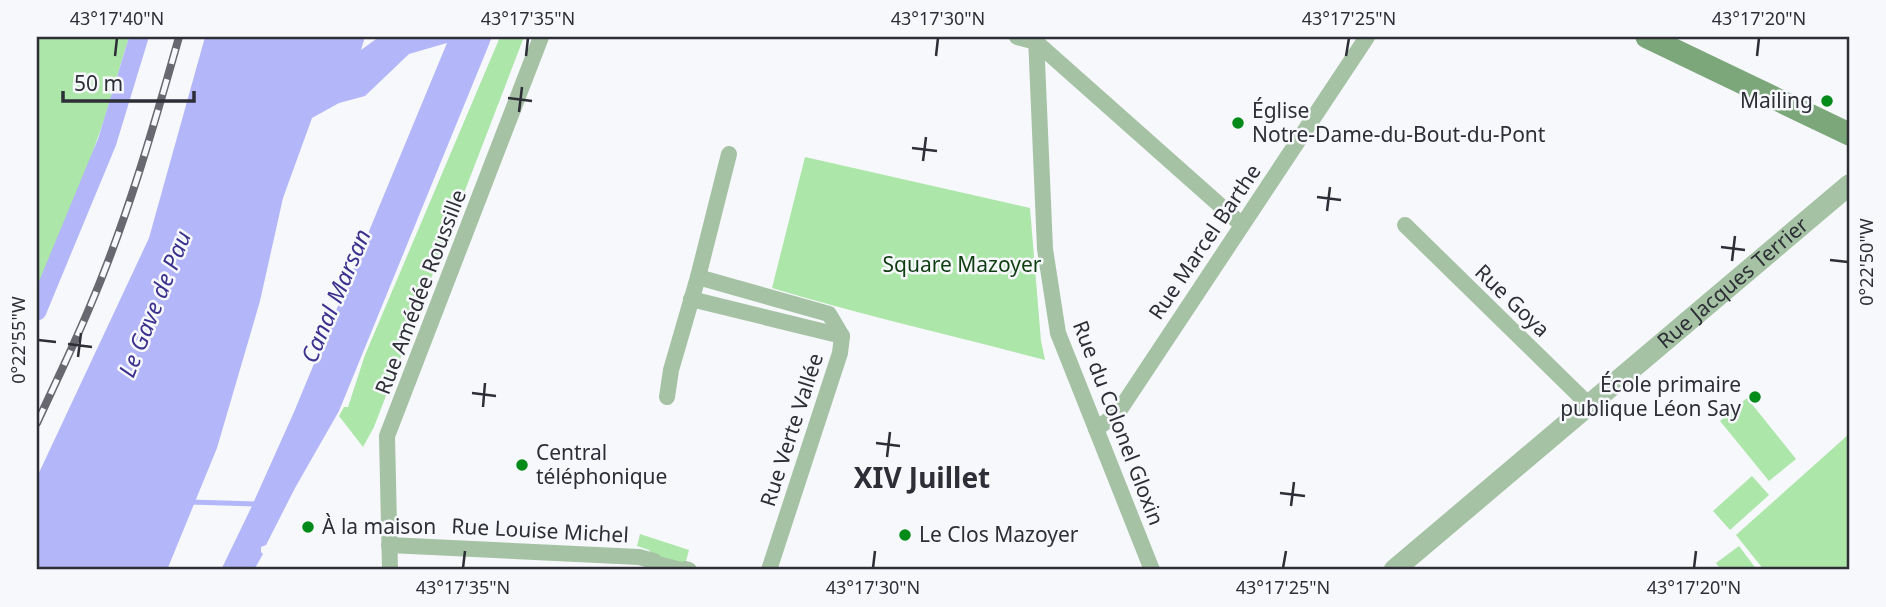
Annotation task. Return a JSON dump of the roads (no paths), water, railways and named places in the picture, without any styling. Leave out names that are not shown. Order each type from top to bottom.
[{"type":"main road","points":[[1647,37],[1849,134]]},
{"type":"street","name":"Rue Amédée Roussille","points":[[390,570],[387,436],[541,37]]},
{"type":"street","points":[[1017,37],[1036,39],[1241,224]]},
{"type":"street","name":"Rue Marcel Barthe","points":[[1096,429],[1116,414],[1367,37]]},
{"type":"street","name":"Rue du Colonel Gloxin","points":[[1036,39],[1045,249],[1058,333],[1152,570]]},
{"type":"street","points":[[667,397],[671,370],[729,154]]},
{"type":"street","name":"Rue Jacques Terrier","points":[[1394,570],[1849,185]]},
{"type":"street","name":"Rue Goya","points":[[1405,225],[1590,406]]},
{"type":"street","name":"Rue Verte Vallée","points":[[698,277],[829,314],[842,336],[840,352],[769,570]]},
{"type":"street","points":[[691,299],[842,336]]},
{"type":"street","name":"Rue Louise Michel","points":[[388,545],[639,557],[687,570]]},
{"type":"water","name":"Le Gave de Pau","points":[[205,37],[365,37],[361,50],[379,37],[492,37],[339,411],[266,545],[261,547],[263,554],[254,570],[221,570],[294,412],[447,43],[409,54],[365,96],[339,103],[312,118],[283,198],[260,301],[217,448],[167,570],[37,570],[37,477],[149,238]]},
{"type":"waterway","points":[[37,311],[107,142],[139,37]]},
{"type":"waterway","points":[[190,502],[257,504]]},
{"type":"railway","points":[[37,423],[82,325],[115,244],[179,37]]},
{"type":"place","name":"Mailing","points":[[1827,101]]},
{"type":"place","name":"Église Notre-Dame-du-Bout-du-Pont","points":[[1238,123]]},
{"type":"place","name":"École primaire publique Léon Say","points":[[1755,397]]},
{"type":"place","name":"Central téléphonique","points":[[522,465]]},
{"type":"place","name":"À la maison","points":[[308,527]]},
{"type":"place","name":"Le Clos Mazoyer","points":[[905,535]]},
{"type":"district","name":"XIV Juillet","points":[[922,478]]},
{"type":"park label","name":"Square Mazoyer","points":[[962,265]]},
{"type":"water label","name":"Canal Marsan","points":[[336,296]]}]
